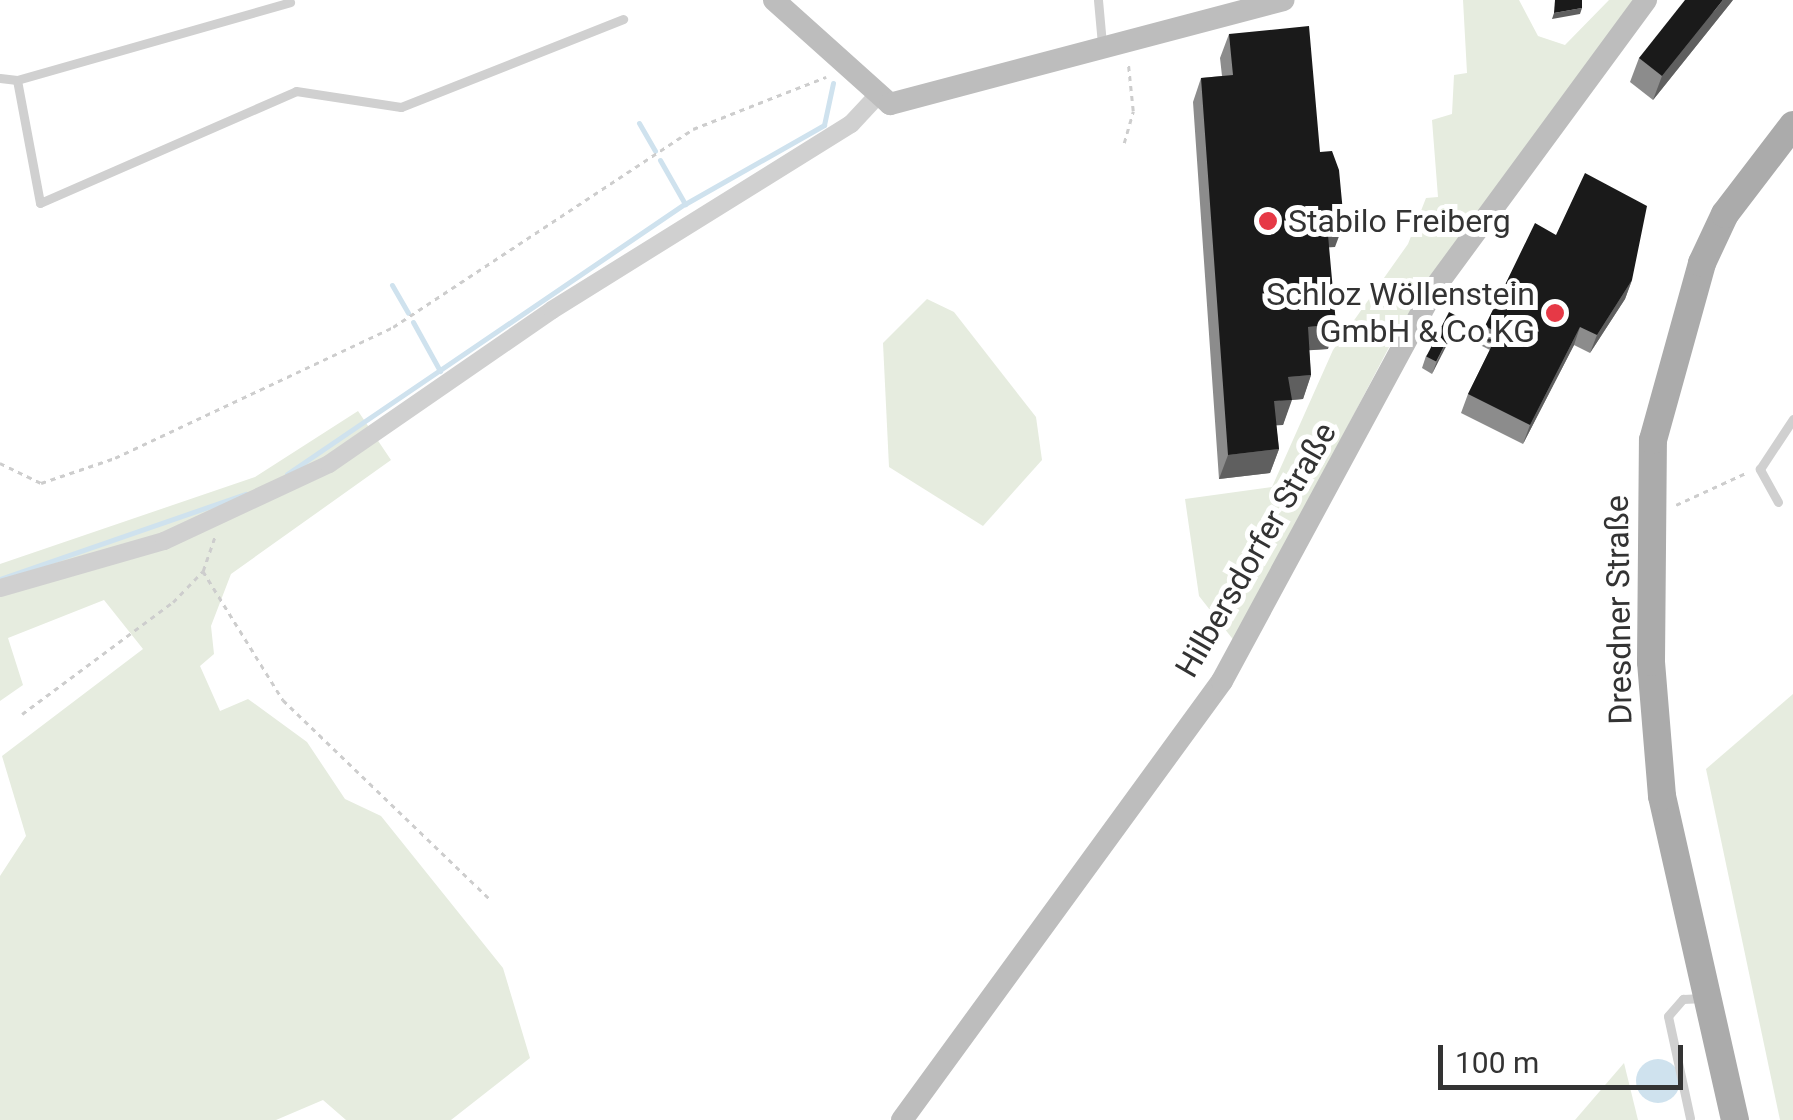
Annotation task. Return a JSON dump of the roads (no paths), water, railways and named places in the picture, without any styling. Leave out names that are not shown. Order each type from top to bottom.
[{"type":"main road","points":[[774,0],[875,98],[915,100],[1115,49],[1283,0]]},
{"type":"main road","name":"Hilbersdorfer Straße","points":[[902,1120],[1222,681],[1434,290],[1646,0]]},
{"type":"main road","name":"Dresdner Straße","points":[[1735,1120],[1662,796],[1650,507],[1654,440],[1688,299],[1725,214],[1793,125]]},
{"type":"street","points":[[0,588],[222,519],[373,436],[552,310],[851,124],[875,98]]},
{"type":"lane","points":[[1098,0],[1115,49]]},
{"type":"lane","points":[[0,78],[16,80],[290,2]]},
{"type":"lane","points":[[16,80],[40,203],[296,91],[401,107],[623,20]]},
{"type":"lane","points":[[1778,502],[1760,468],[1793,419]]},
{"type":"lane","points":[[1690,1118],[1668,1016],[1682,999],[1707,998]]},
{"type":"water","points":[[1658,1059],[1674,1065],[1680,1081],[1674,1097],[1658,1103],[1642,1097],[1636,1081],[1642,1065]]},
{"type":"waterway","points":[[287,474],[685,204],[824,125],[833,83]]},
{"type":"waterway","points":[[639,123],[655,151]]},
{"type":"waterway","points":[[660,160],[685,204]]},
{"type":"waterway","points":[[392,285],[408,313]]},
{"type":"waterway","points":[[413,322],[440,371]]},
{"type":"waterway","points":[[0,579],[246,494]]},
{"type":"place","name":"Stabilo Freiberg","points":[[1268,221]]},
{"type":"place","name":"Schloz Wöllenstein GmbH & Co.KG","points":[[1555,313]]}]
